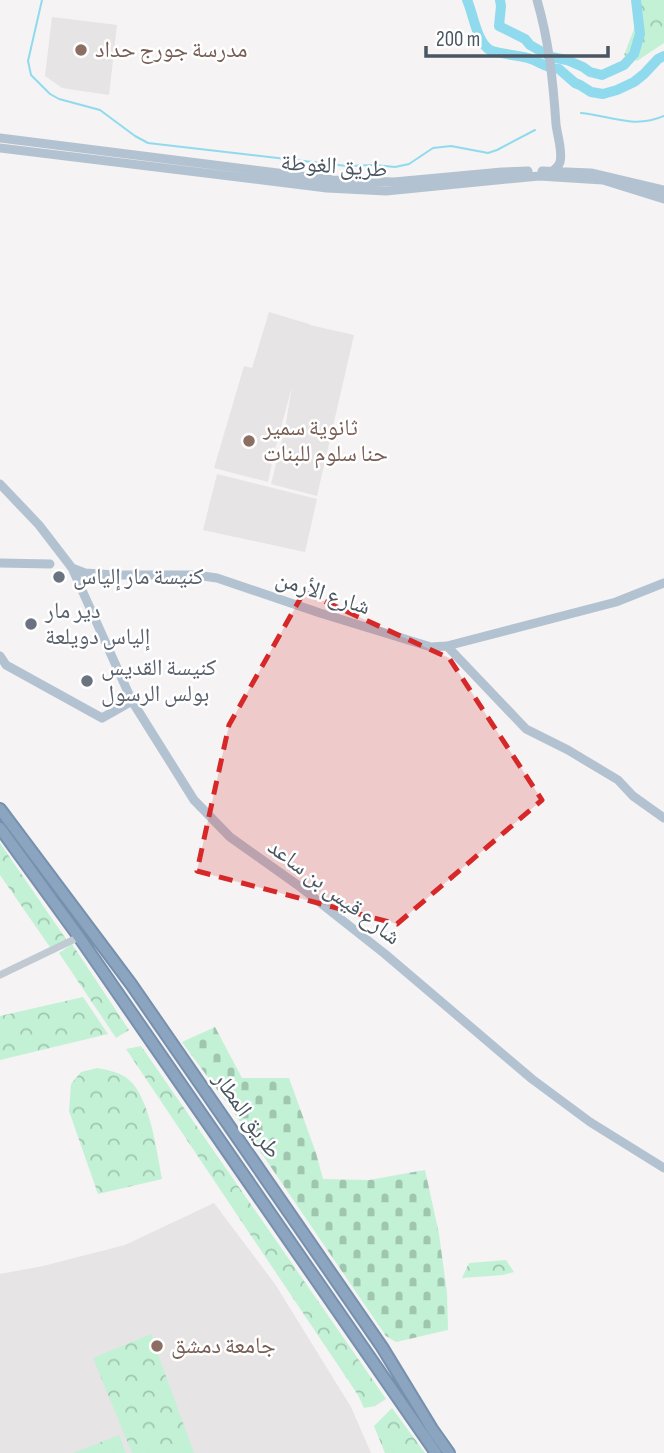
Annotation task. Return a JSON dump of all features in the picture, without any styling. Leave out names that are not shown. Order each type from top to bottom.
[{"type":"highway","name":"طريق المطار","points":[[0,809],[138,994],[382,1347],[449,1453]]},
{"type":"highway","name":"طريق المطار","points":[[0,828],[79,937],[436,1453]]},
{"type":"highway","points":[[432,1429],[458,1453]]},
{"type":"main road","points":[[537,0],[548,41],[567,160],[573,172]]},
{"type":"main road","points":[[554,170],[561,159],[556,103]]},
{"type":"main road","points":[[0,138],[345,181],[394,182],[554,170],[592,173],[664,191]]},
{"type":"main road","name":"طريق الغوطة","points":[[0,148],[327,188],[386,191],[539,176],[603,180],[664,199]]},
{"type":"main road","points":[[0,484],[39,525],[72,568]]},
{"type":"main road","points":[[0,563],[50,564]]},
{"type":"main road","name":"شارع الأرمن","points":[[72,568],[85,573],[105,575],[207,575],[431,647],[447,646],[616,603],[664,583]]},
{"type":"main road","name":"شارع قيس بن ساعد","points":[[72,568],[132,701],[194,800],[230,837],[299,886],[385,954],[532,1079],[590,1122],[664,1168]]},
{"type":"main road","points":[[447,646],[526,729],[618,780],[633,796],[664,818]]},
{"type":"main road","points":[[0,656],[3,667],[102,718],[132,701]]},
{"type":"street","points":[[0,975],[79,937]]},
{"type":"highlighted area","points":[[304,592],[449,658],[542,800],[397,924],[197,871],[229,725]]},
{"type":"shaded area","name":"مدرسة جورج حداد","points":[[52,17],[117,25],[109,95],[62,88],[45,76]]},
{"type":"shaded area","points":[[269,312],[354,335],[317,496],[271,484],[292,387],[268,482],[214,468],[244,366],[252,368]]},
{"type":"shaded area","points":[[217,474],[317,499],[305,552],[203,530]]},
{"type":"shaded area","name":"جامعة دمشق","points":[[214,1203],[275,1284],[351,1407],[371,1453],[0,1453],[0,1274],[125,1245]]},
{"type":"green space","points":[[633,0],[664,0],[664,43],[637,61],[624,55],[634,29]]},
{"type":"green space","points":[[0,843],[68,942],[52,950],[0,875]]},
{"type":"green space","points":[[72,944],[129,1030],[116,1038],[59,953]]},
{"type":"green space","points":[[83,997],[108,1034],[0,1060],[0,1016]]},
{"type":"green space","points":[[215,1027],[242,1078],[289,1078],[323,1179],[369,1180],[425,1170],[439,1234],[447,1293],[448,1330],[396,1342],[386,1336],[232,1110],[182,1042]]},
{"type":"green space","points":[[141,1046],[386,1399],[375,1406],[364,1408],[358,1395],[126,1049]]},
{"type":"green space","points":[[97,1068],[121,1075],[136,1087],[147,1111],[162,1179],[98,1194],[69,1111],[71,1084],[81,1072]]},
{"type":"green space","points":[[506,1260],[514,1272],[462,1278],[469,1263]]},
{"type":"green space","points":[[151,1334],[194,1453],[132,1453],[93,1358]]},
{"type":"green space","points":[[392,1408],[425,1453],[385,1453],[374,1426]]},
{"type":"green space","points":[[119,1435],[126,1453],[73,1453]]},
{"type":"waterway","points":[[42,0],[28,61],[31,75],[50,94],[100,110],[148,143],[347,166],[395,167],[409,164],[433,148],[451,146],[488,153],[535,130]]},
{"type":"waterway","points":[[467,0],[479,35],[490,50],[528,58],[559,69],[591,92],[603,94],[634,82],[664,56]]},
{"type":"waterway","points":[[500,0],[499,26],[525,39],[551,57],[567,60],[602,75],[624,65],[634,54],[640,34],[636,0]]},
{"type":"waterway","points":[[581,113],[632,122],[664,116]]},
{"type":"place","name":"مدرسة جورج حداد","points":[[81,50]]},
{"type":"place","name":"ثانوية سمير حنا سلوم للبنات","points":[[249,441]]},
{"type":"place","name":"كنيسة مار إلياس","points":[[59,577]]},
{"type":"place","name":"دير مار إلياس دويلعة","points":[[31,624]]},
{"type":"place","name":"كنيسة القديس بولس الرسول","points":[[87,681]]},
{"type":"place","name":"جامعة دمشق","points":[[157,1346]]}]
